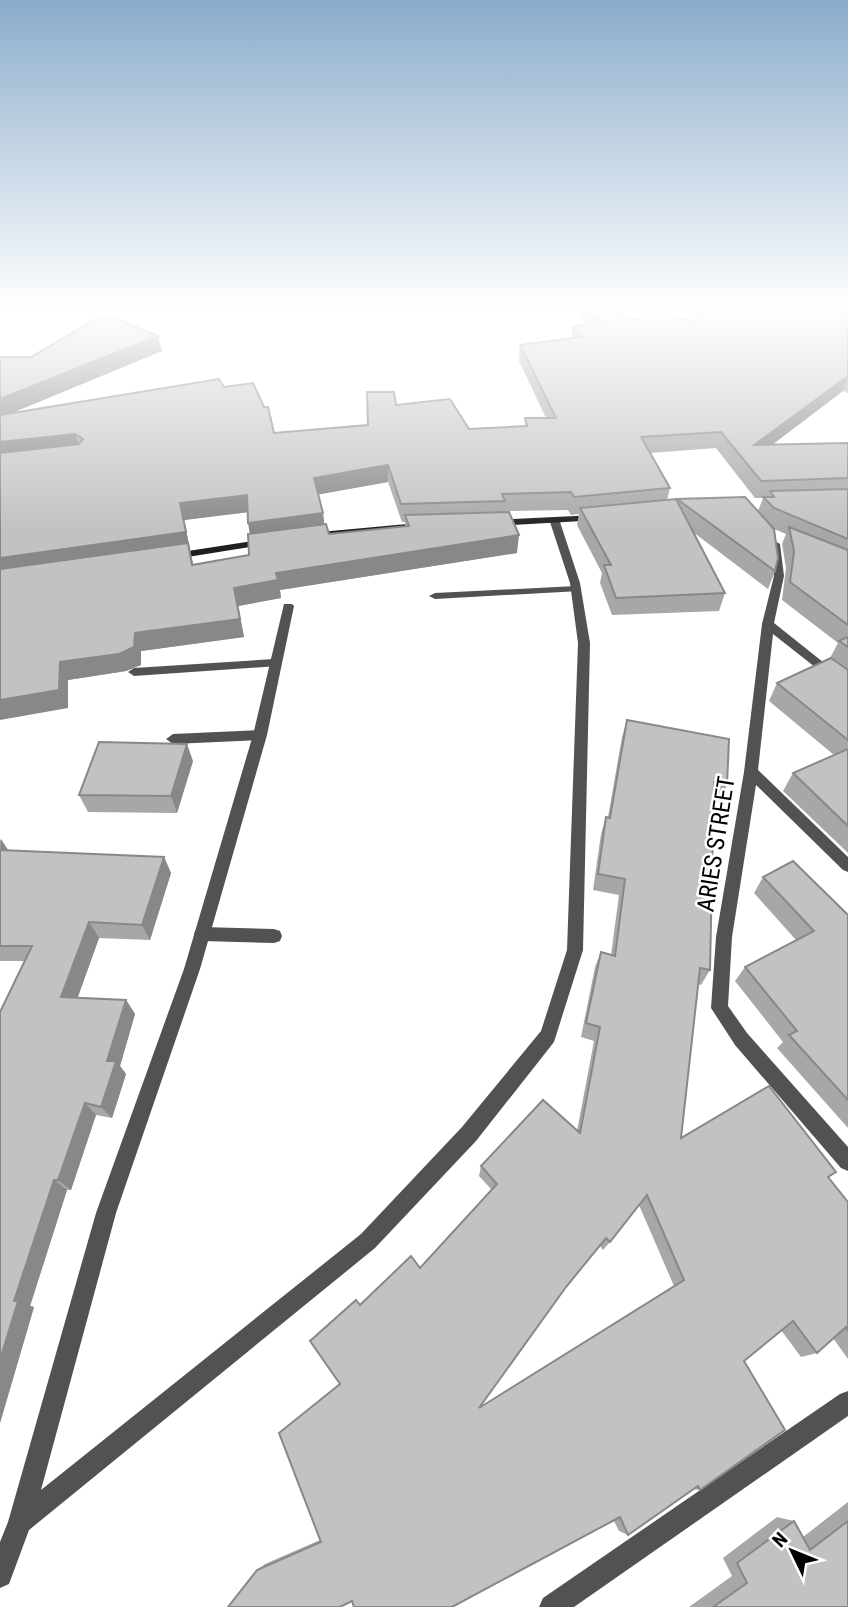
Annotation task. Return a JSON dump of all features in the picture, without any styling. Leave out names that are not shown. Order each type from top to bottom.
[{"type":"main road","points":[[478,523],[604,518]]},
{"type":"main road","points":[[310,536],[429,525]]},
{"type":"main road","points":[[157,559],[283,539]]},
{"type":"street","points":[[20,1522],[368,1241],[469,1134],[548,1036],[575,950],[584,643],[576,589],[555,522]]},
{"type":"street","name":"ARIES STREET","points":[[772,534],[779,576],[768,624],[751,772],[724,937],[719,1008],[741,1039],[848,1161]]},
{"type":"street","points":[[435,596],[576,589]]},
{"type":"street","points":[[0,1575],[20,1522],[106,1213],[202,934],[260,735],[288,606]]},
{"type":"street","points":[[768,624],[848,689]]},
{"type":"street","points":[[134,672],[274,663]]},
{"type":"street","points":[[173,739],[260,735]]},
{"type":"street","points":[[751,772],[848,866]]},
{"type":"street","points":[[202,934],[274,936]]},
{"type":"street","points":[[552,1607],[848,1402]]},
{"type":"building","points":[[0,382],[43,382],[0,399]]},
{"type":"building","points":[[201,382],[221,382],[224,387],[253,383],[264,407],[268,407],[274,433],[368,425],[367,392],[394,392],[396,405],[450,399],[469,429],[527,426],[525,418],[556,418],[538,382],[840,382],[754,445],[848,443],[848,478],[761,481],[721,432],[641,437],[670,488],[574,497],[571,492],[502,494],[505,501],[401,504],[388,465],[314,478],[323,513],[248,523],[247,495],[180,503],[186,532],[0,558],[0,453],[79,444],[83,439],[75,434],[0,442],[0,415]]},
{"type":"building","points":[[848,489],[848,539],[774,508],[763,497],[774,497],[770,491]]},
{"type":"building","points":[[745,497],[774,529],[778,558],[775,571],[677,499]]},
{"type":"building","points":[[676,499],[725,593],[616,598],[604,565],[611,565],[580,508]]},
{"type":"building","points":[[509,512],[519,535],[276,573],[278,580],[234,588],[240,619],[135,633],[134,647],[119,654],[60,662],[59,690],[0,700],[0,569],[188,543],[192,565],[249,555],[248,534],[326,524],[329,534],[409,526],[405,515]]},
{"type":"building","points":[[789,527],[848,550],[848,625],[790,582],[794,551]]},
{"type":"building","points":[[848,637],[848,647],[839,641]]},
{"type":"building","points":[[831,658],[848,670],[848,740],[777,683]]},
{"type":"building","points":[[627,720],[729,739],[727,785],[714,782],[710,970],[700,968],[681,1138],[769,1086],[836,1172],[828,1177],[848,1202],[848,1330],[846,1327],[817,1353],[793,1321],[744,1361],[785,1430],[700,1490],[698,1486],[628,1535],[620,1517],[452,1607],[354,1607],[352,1601],[340,1607],[228,1607],[257,1570],[321,1542],[279,1433],[340,1384],[310,1341],[356,1300],[360,1305],[411,1256],[420,1268],[497,1184],[481,1166],[543,1100],[580,1133],[600,1027],[586,1023],[601,952],[615,956],[625,879],[598,874],[606,817],[610,818]],"holes":[[[647,1195],[684,1280],[479,1408],[566,1287],[606,1238],[610,1242]]]},
{"type":"building","points":[[99,742],[187,744],[171,796],[79,795]]},
{"type":"building","points":[[848,749],[848,826],[793,773]]},
{"type":"building","points":[[0,850],[164,857],[142,925],[89,922],[61,997],[126,1000],[107,1061],[116,1061],[101,1107],[85,1103],[58,1180],[54,1180],[14,1301],[18,1301],[0,1360],[0,1012],[32,946],[0,946]]},
{"type":"building","points":[[793,861],[848,915],[848,1100],[789,1035],[797,1031],[745,967],[814,931],[763,877]]},
{"type":"building","points":[[794,1521],[810,1550],[848,1521],[848,1607],[713,1607],[747,1583],[737,1563]]}]
